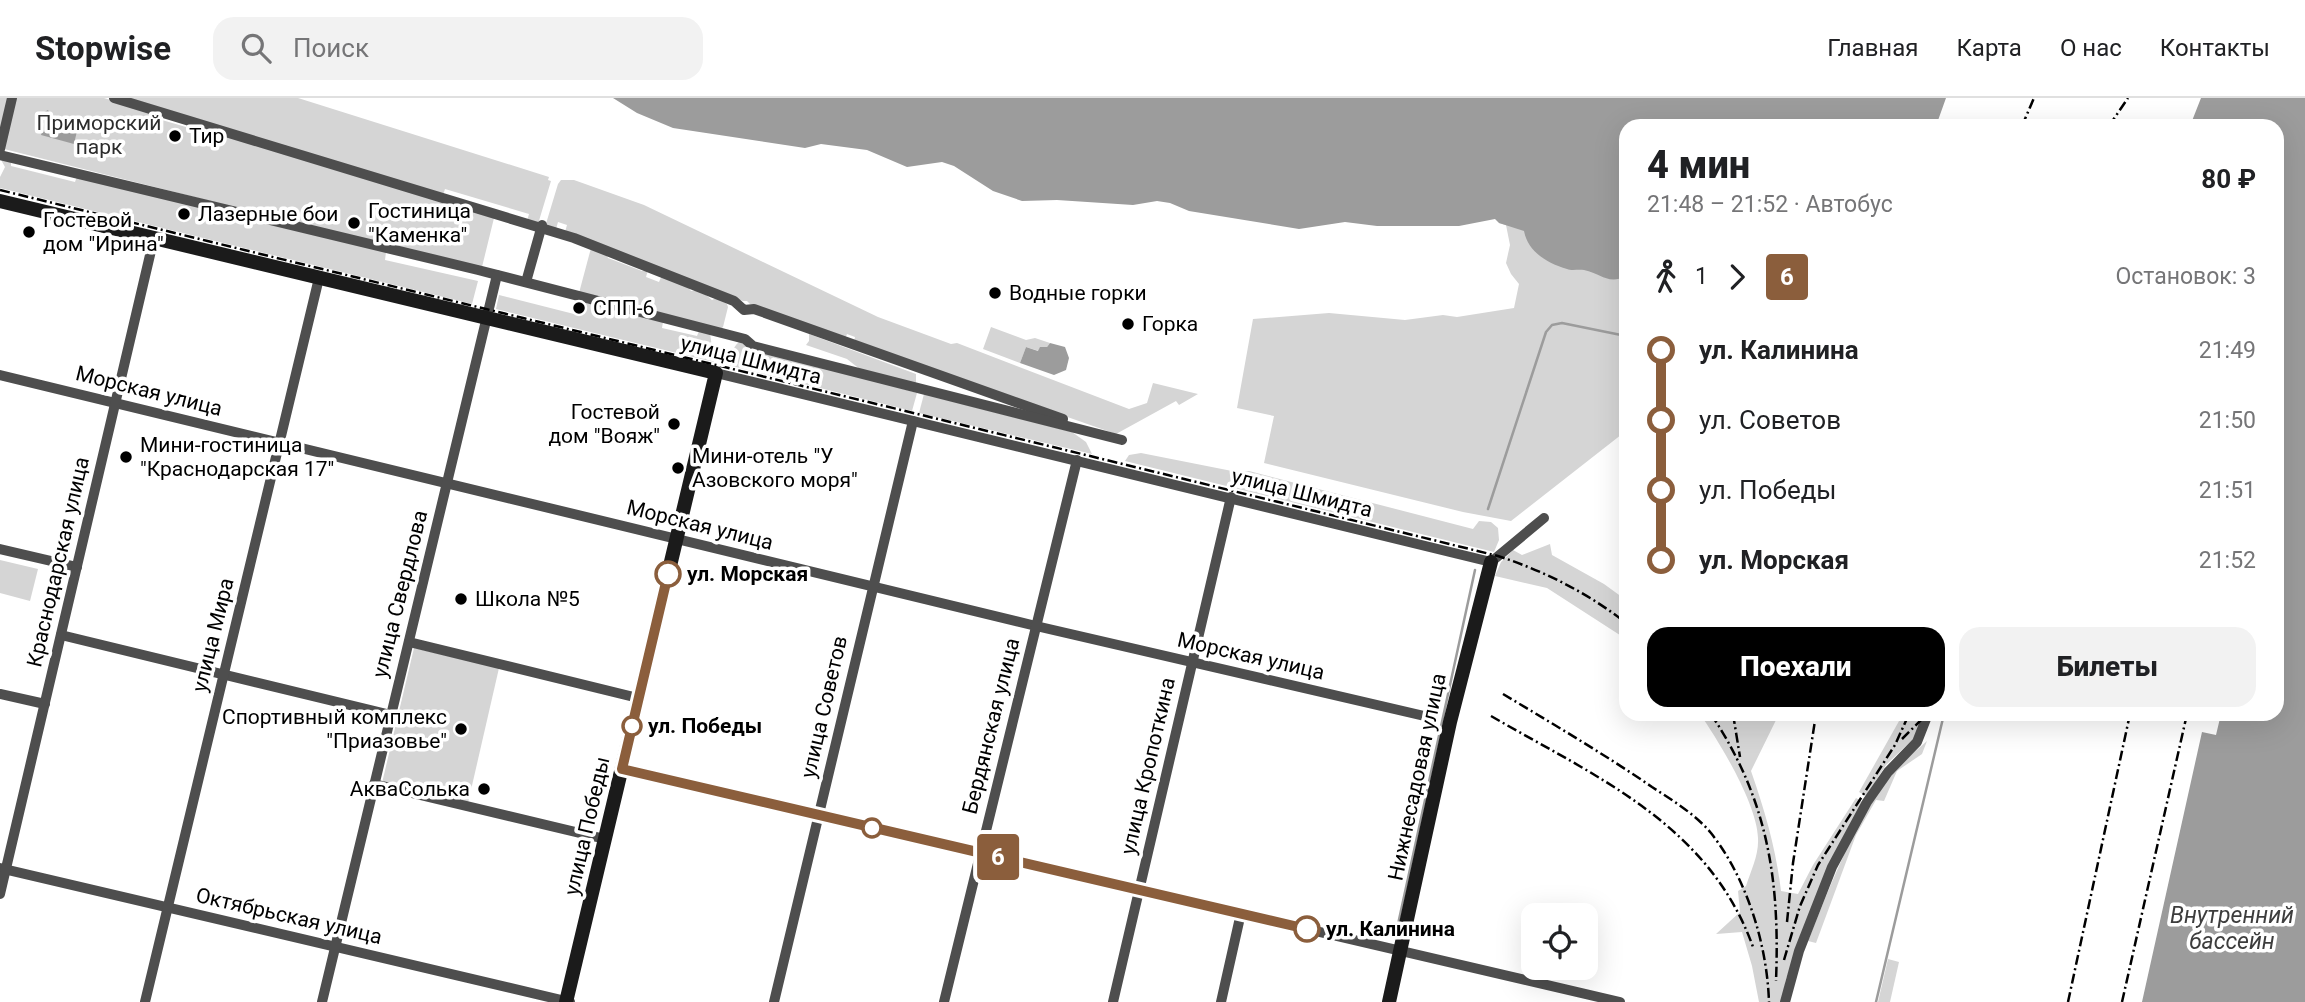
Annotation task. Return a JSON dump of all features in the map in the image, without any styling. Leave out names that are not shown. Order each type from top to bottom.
[{"type":"street","points":[[0,149],[12,98]]},
{"type":"street","points":[[0,155],[526,282],[745,339],[753,346],[1122,440],[754,309],[744,310],[737,302],[574,238],[114,98]]},
{"type":"street","name":"улица Шмидта","points":[[0,201],[1491,562]]},
{"type":"street","points":[[526,282],[541,227]]},
{"type":"street","name":"Краснодарская улица","points":[[0,894],[3,868],[45,704],[154,238]]},
{"type":"street","name":"улица Свердлова","points":[[322,1002],[497,275]]},
{"type":"street","name":"улица Мира","points":[[145,1002],[319,278]]},
{"type":"street","points":[[922,390],[927,372]]},
{"type":"street","name":"улица Победы","points":[[567,1002],[716,373]]},
{"type":"street","name":"Морская улица","points":[[0,375],[873,587],[1433,718]]},
{"type":"street","name":"улица Советов","points":[[774,1002],[913,421]]},
{"type":"street","name":"Бердянская улица","points":[[944,1002],[1077,460]]},
{"type":"street","name":"улица Кропоткина","points":[[1113,1002],[1231,497]]},
{"type":"street","points":[[1491,562],[1544,518]]},
{"type":"street","points":[[0,549],[77,568]]},
{"type":"street","name":"Нижнесадовая улица","points":[[1389,1002],[1450,722],[1491,562]]},
{"type":"street","points":[[61,635],[391,715]]},
{"type":"street","points":[[409,642],[638,698]]},
{"type":"street","points":[[0,694],[45,704]]},
{"type":"street","points":[[1785,1002],[1799,951],[1832,867],[1867,802],[1888,772],[1917,742],[1925,721]]},
{"type":"street","points":[[622,769],[1620,1002]]},
{"type":"street","points":[[374,784],[605,839]]},
{"type":"street","name":"Октябрьская улица","points":[[3,868],[567,1002]]},
{"type":"street","points":[[1221,1002],[1241,914]]},
{"type":"green space","name":"Приморский парк","points":[[0,98],[104,98],[163,116],[162,120],[186,127],[187,123],[200,127],[203,132],[207,130],[494,218],[482,267],[0,148]]},
{"type":"green space","points":[[129,98],[298,98],[549,177],[548,180],[551,181],[538,224],[527,221],[529,214],[445,189],[443,195]]},
{"type":"green space","name":"Приморский парк","points":[[0,158],[11,161],[11,166],[75,182],[77,176],[386,252],[385,260],[478,281],[472,304],[0,188],[0,177],[5,167]]},
{"type":"green space","points":[[561,180],[574,180],[644,205],[878,317],[951,344],[957,343],[1129,409],[1147,403],[1153,383],[1198,394],[1179,405],[1176,401],[1116,434],[854,342],[855,337],[847,334],[845,339],[750,304],[565,232],[567,225],[558,222],[556,229],[545,227]]},
{"type":"green space","points":[[1619,206],[1619,436],[1511,521],[1463,512],[1264,463],[1274,416],[1237,408],[1253,319],[1329,313],[1405,320],[1443,315],[1457,317],[1514,308],[1519,284],[1506,263],[1510,245],[1506,225],[1499,223]]},
{"type":"green space","points":[[591,248],[606,254],[608,258],[642,271],[648,270],[646,277],[659,282],[662,275],[691,291],[700,292],[712,300],[716,298],[727,304],[723,327],[721,329],[579,293]]},
{"type":"green space","points":[[499,295],[574,314],[577,301],[663,322],[662,328],[697,336],[699,331],[710,333],[714,362],[496,309]]},
{"type":"green space","points":[[991,327],[1026,340],[1035,338],[1050,343],[1039,351],[1026,347],[1020,363],[983,349]]},
{"type":"green space","points":[[809,334],[916,374],[916,384],[861,370],[847,359],[806,345]]},
{"type":"green space","points":[[739,342],[917,393],[912,411],[724,364]]},
{"type":"green space","points":[[924,394],[1072,432],[1086,442],[1092,454],[919,413]]},
{"type":"green space","points":[[1141,453],[1232,471],[1249,471],[1473,529],[1479,521],[1491,522],[1498,528],[1499,540],[1494,552],[1125,461],[1129,455]]},
{"type":"green space","points":[[1550,544],[1552,555],[1619,595],[1619,634],[1547,588],[1495,576],[1501,562],[1513,550],[1522,555]]},
{"type":"green space","points":[[0,560],[38,569],[30,601],[0,593]]},
{"type":"green space","points":[[414,648],[499,668],[468,803],[382,783]]},
{"type":"green space","points":[[1704,721],[1776,721],[1751,771],[1769,830],[1781,891],[1798,894],[1813,865],[1856,798],[1863,802],[1830,864],[1786,979],[1782,1002],[1759,1002],[1742,932],[1716,934],[1740,912],[1738,891],[1746,886],[1758,844],[1751,808],[1727,757]]},
{"type":"green space","points":[[1899,721],[1922,721],[1916,736],[1886,765],[1866,796],[1859,792]]},
{"type":"green space","points":[[1927,741],[1922,754],[1897,771],[1884,801],[1876,800],[1856,835],[1816,943],[1808,941],[1845,853],[1867,810],[1895,771]]},
{"type":"green space","points":[[1888,959],[1899,962],[1890,1002],[1878,1002]]},
{"type":"water","points":[[613,98],[1946,98],[1938,119],[1619,119],[1619,279],[1604,278],[1584,270],[1569,270],[1552,263],[1534,251],[1524,231],[1499,223],[1495,219],[1459,226],[1377,226],[1345,222],[1299,229],[1189,211],[1157,201],[1133,205],[1057,200],[1022,201],[993,191],[954,166],[942,162],[907,167],[867,150],[821,144],[805,148],[673,128],[637,113]]},
{"type":"water","name":"Внутренний бассейн","points":[[2201,98],[2305,98],[2305,1002],[2142,1002],[2202,732],[2216,735],[2219,721],[2284,721],[2284,119],[2193,119]]},
{"type":"water","points":[[48,110],[51,116],[72,122],[77,131],[74,144],[41,135],[44,124],[39,115]]},
{"type":"water","points":[[1050,343],[1065,347],[1069,358],[1066,370],[1054,375],[1020,363],[1026,347],[1038,351],[1040,347],[1047,347]]},
{"type":"waterway","points":[[1488,509],[1546,332],[1552,325],[1562,323],[1619,335]]},
{"type":"waterway","points":[[1395,938],[1475,570]]},
{"type":"waterway","points":[[1876,1002],[1942,721]]},
{"type":"railway","points":[[2025,119],[2034,98]]},
{"type":"railway","points":[[2114,119],[2128,98]]},
{"type":"railway","points":[[0,190],[1498,556],[1565,584],[1619,618]]},
{"type":"railway","points":[[1503,694],[1597,751],[1667,797],[1705,826],[1724,851],[1745,891],[1764,958],[1769,1002]]},
{"type":"railway","points":[[1491,716],[1608,783],[1645,808],[1678,836],[1708,868],[1733,904],[1753,947]]},
{"type":"railway","points":[[1715,721],[1746,778],[1766,842],[1776,909],[1776,981]]},
{"type":"railway","points":[[1734,721],[1740,757]]},
{"type":"railway","points":[[1787,922],[1793,863],[1815,721]]},
{"type":"railway","points":[[1784,960],[1800,906],[1818,865],[1895,745],[1906,721]]},
{"type":"railway","points":[[1902,739],[1920,721]]},
{"type":"railway","points":[[2068,1002],[2128,721]]},
{"type":"railway","points":[[2122,1002],[2185,721]]},
{"type":"bus line","name":"6","points":[[668,574],[622,769],[1307,929]]},
{"type":"place","name":"Тир","points":[[175,136]]},
{"type":"place","name":"Лазерные бои","points":[[184,214]]},
{"type":"place","name":"Гостиница \"Каменка\"","points":[[354,223]]},
{"type":"place","name":"Гостевой дом \"Ирина\"","points":[[29,232]]},
{"type":"place","name":"Водные горки","points":[[995,293]]},
{"type":"place","name":"СПП-6","points":[[579,308]]},
{"type":"place","name":"Горка","points":[[1128,324]]},
{"type":"place","name":"Гостевой дом \"Вояж\"","points":[[674,424]]},
{"type":"place","name":"Мини-гостиница \"Краснодарская 17\"","points":[[126,457]]},
{"type":"place","name":"Мини-отель \"У Азовского моря\"","points":[[678,468]]},
{"type":"place","name":"ул. Морская","points":[[668,574]]},
{"type":"place","name":"Школа №5","points":[[461,599]]},
{"type":"place","name":"ул. Победы","points":[[632,726]]},
{"type":"place","name":"Спортивный комплекс \"Приазовье\"","points":[[461,729]]},
{"type":"place","name":"АкваСолька","points":[[484,789]]},
{"type":"place","name":"ул. Калинина","points":[[1307,929]]}]
